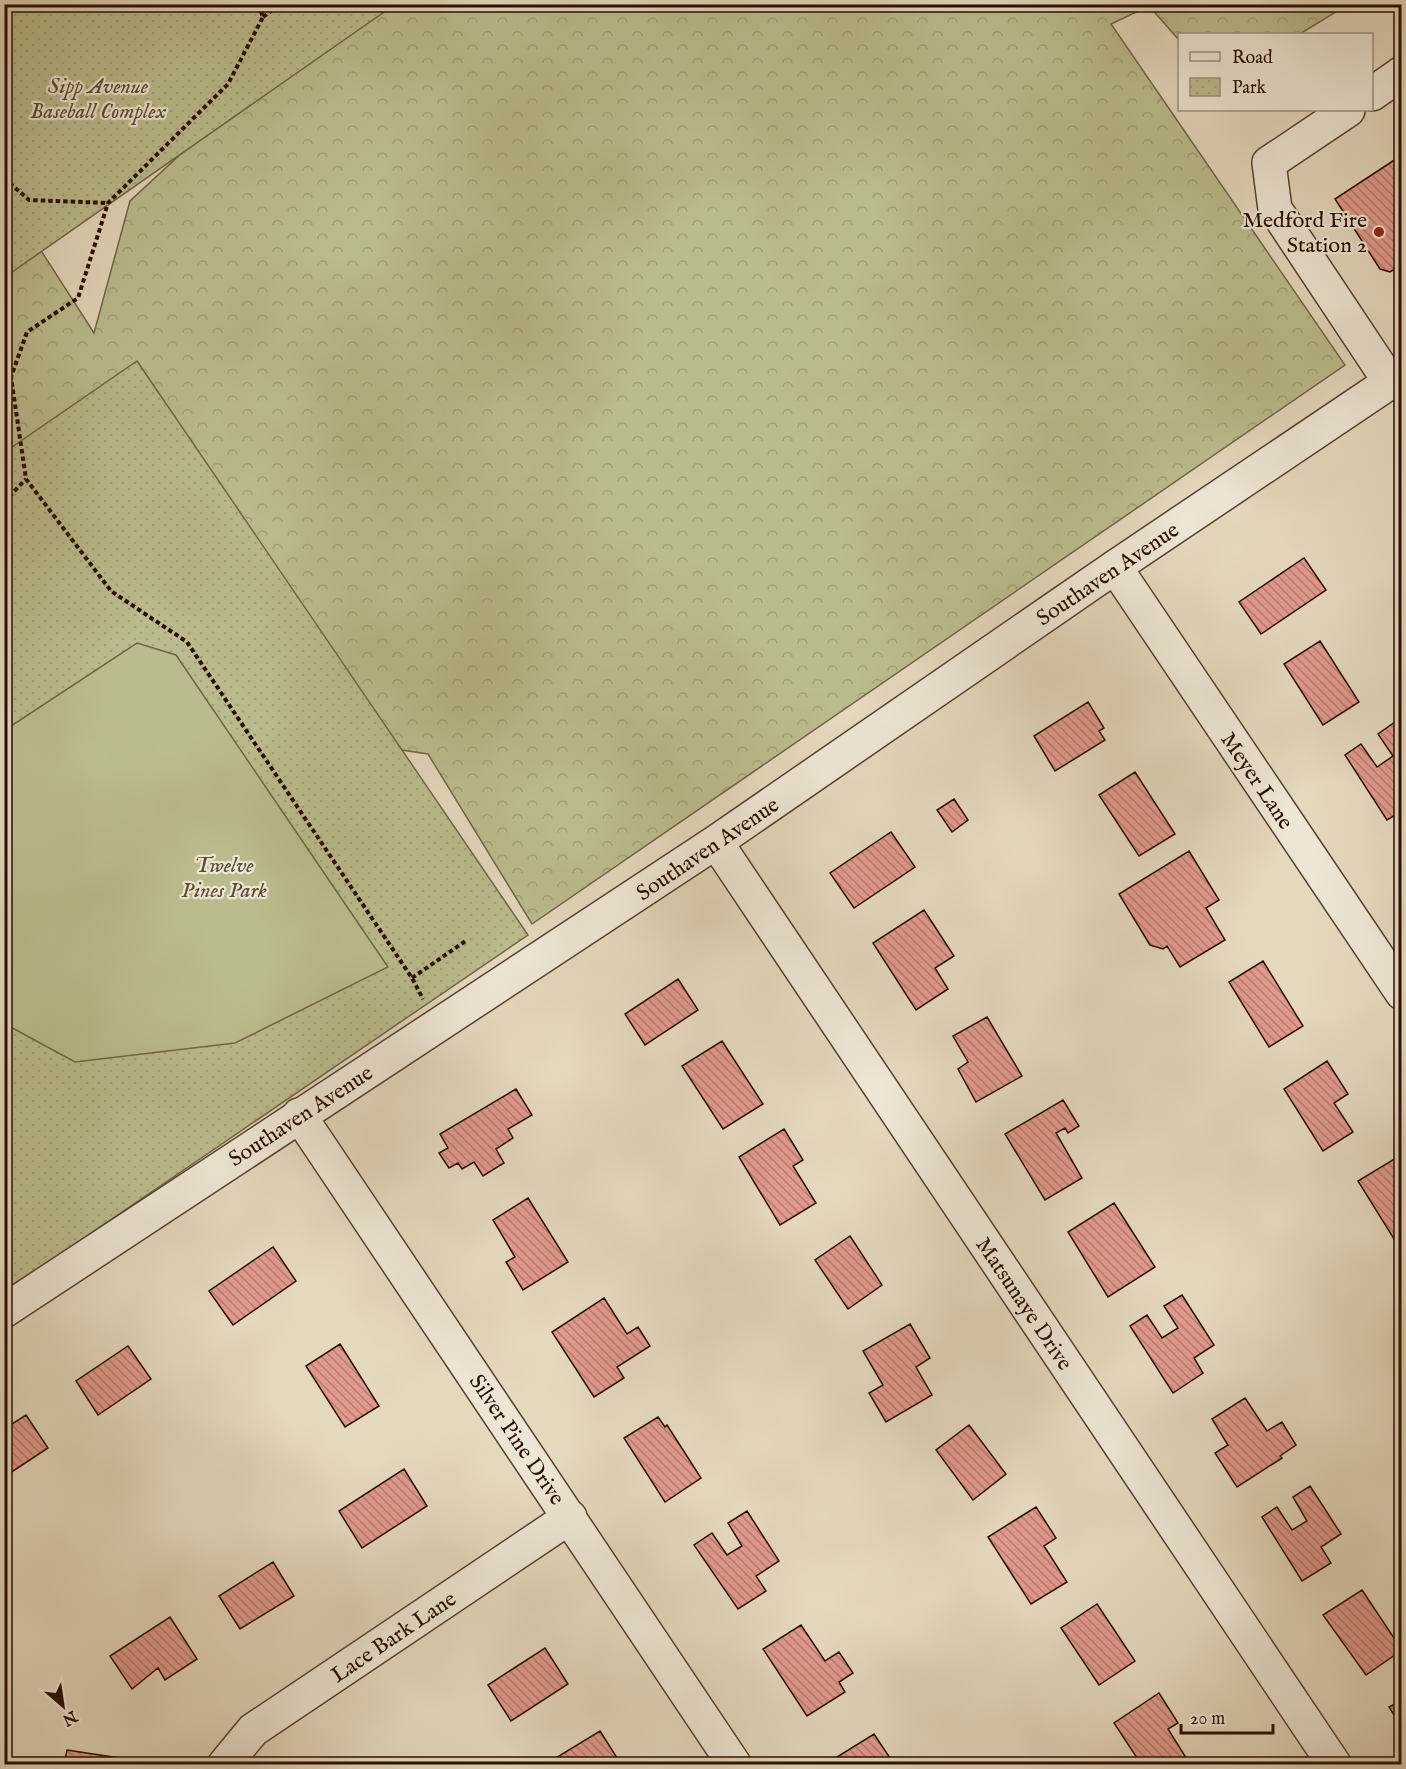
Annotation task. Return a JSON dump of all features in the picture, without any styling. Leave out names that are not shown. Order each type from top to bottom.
[{"type":"street","points":[[1373,93],[1401,73]]},
{"type":"street","points":[[1347,111],[1269,163],[1275,209],[1396,378]]},
{"type":"street","name":"Southaven Avenue","points":[[4,1311],[716,842],[1115,567],[1396,378]]},
{"type":"street","name":"Meyer Lane","points":[[1115,567],[1401,993]]},
{"type":"street","name":"Matsunaye Drive","points":[[716,842],[1334,1764]]},
{"type":"street","name":"Silver Pine Drive","points":[[299,1115],[734,1764]]},
{"type":"street","name":"Lace Bark Lane","points":[[225,1764],[253,1730],[570,1517]]},
{"type":"path","points":[[258,4],[262,17]]},
{"type":"path","points":[[280,4],[262,17],[228,84],[108,203],[78,298],[27,332],[11,377],[26,479],[111,591],[187,642],[412,978],[467,940]]},
{"type":"path","points":[[4,178],[28,200],[108,203]]},
{"type":"path","points":[[4,502],[26,479]]},
{"type":"green space","name":"Sipp Avenue Baseball Complex","points":[[5,4],[394,4],[394,5],[5,277]]},
{"type":"green space","points":[[342,5],[1347,5],[1302,33],[1178,33],[1178,39],[1149,6],[1111,24],[1345,365],[532,924],[428,754],[267,730],[5,493],[5,215],[29,232],[94,333],[130,201]]},
{"type":"green space","name":"Twelve Pines Park","points":[[137,361],[528,935],[5,1292],[5,452]]},
{"type":"green space","points":[[137,643],[176,655],[388,967],[235,1043],[75,1062],[5,1024],[5,730]]},
{"type":"building","name":"Medford Fire Station 2","points":[[1402,155],[1402,265],[1390,272],[1380,269],[1335,199]]},
{"type":"building","points":[[1304,558],[1326,590],[1261,634],[1239,602]]},
{"type":"building","points":[[1320,641],[1359,702],[1323,725],[1284,664]]},
{"type":"building","points":[[1088,702],[1104,728],[1099,731],[1105,740],[1055,771],[1034,736]]},
{"type":"building","points":[[1395,722],[1402,732],[1402,811],[1387,820],[1345,755],[1361,744],[1377,767],[1393,756],[1378,734]]},
{"type":"building","points":[[1135,772],[1175,834],[1139,856],[1099,795]]},
{"type":"building","points":[[954,799],[968,820],[952,832],[937,810]]},
{"type":"building","points":[[891,832],[915,867],[854,908],[830,873]]},
{"type":"building","points":[[1189,851],[1219,900],[1206,908],[1225,940],[1180,967],[1167,946],[1163,949],[1150,945],[1119,894]]},
{"type":"building","points":[[924,910],[954,956],[935,968],[948,989],[916,1010],[873,943]]},
{"type":"building","points":[[1263,961],[1303,1026],[1269,1047],[1229,982]]},
{"type":"building","points":[[678,979],[698,1010],[645,1045],[625,1014]]},
{"type":"building","points":[[987,1017],[1022,1076],[976,1102],[958,1069],[968,1062],[953,1036]]},
{"type":"building","points":[[722,1041],[763,1104],[723,1129],[682,1066]]},
{"type":"building","points":[[1327,1061],[1348,1094],[1334,1103],[1353,1132],[1323,1151],[1284,1089]]},
{"type":"building","points":[[516,1089],[532,1115],[508,1129],[513,1138],[496,1149],[504,1163],[483,1176],[474,1162],[462,1169],[458,1163],[449,1168],[439,1153],[448,1148],[440,1134]]},
{"type":"building","points":[[1063,1100],[1079,1126],[1068,1133],[1065,1128],[1056,1133],[1082,1178],[1045,1200],[1005,1134]]},
{"type":"building","points":[[784,1129],[803,1160],[793,1166],[816,1203],[780,1225],[739,1157]]},
{"type":"building","points":[[1396,1158],[1402,1168],[1402,1234],[1394,1239],[1358,1181]]},
{"type":"building","points":[[528,1198],[568,1262],[523,1290],[506,1262],[515,1257],[493,1220]]},
{"type":"building","points":[[1114,1203],[1155,1267],[1108,1297],[1068,1232]]},
{"type":"building","points":[[850,1236],[882,1285],[848,1309],[815,1260]]},
{"type":"building","points":[[273,1247],[296,1281],[233,1325],[209,1291]]},
{"type":"building","points":[[1182,1295],[1214,1345],[1194,1358],[1203,1373],[1173,1393],[1130,1326],[1147,1315],[1162,1338],[1178,1328],[1164,1306]]},
{"type":"building","points":[[604,1298],[627,1334],[638,1327],[650,1346],[617,1367],[624,1378],[594,1397],[552,1332]]},
{"type":"building","points":[[910,1324],[930,1358],[916,1367],[932,1395],[886,1422],[869,1393],[883,1385],[863,1351]]},
{"type":"building","points":[[340,1344],[379,1406],[345,1427],[306,1366]]},
{"type":"building","points":[[128,1346],[151,1379],[98,1415],[76,1381]]},
{"type":"building","points":[[1245,1398],[1267,1431],[1282,1422],[1296,1445],[1280,1456],[1282,1458],[1237,1487],[1215,1453],[1228,1445],[1212,1419]]},
{"type":"building","points":[[26,1415],[48,1448],[4,1477],[4,1429]]},
{"type":"building","points":[[658,1417],[665,1427],[667,1425],[701,1478],[665,1502],[624,1438]]},
{"type":"building","points":[[969,1425],[1006,1474],[973,1500],[936,1450]]},
{"type":"building","points":[[404,1469],[427,1506],[362,1548],[339,1511]]},
{"type":"building","points":[[1310,1486],[1341,1534],[1321,1547],[1331,1563],[1302,1581],[1262,1517],[1277,1507],[1292,1530],[1307,1521],[1293,1497]]},
{"type":"building","points":[[1036,1507],[1056,1538],[1044,1546],[1067,1582],[1031,1604],[988,1537]]},
{"type":"building","points":[[747,1511],[779,1561],[756,1576],[766,1591],[738,1609],[694,1545],[712,1533],[727,1555],[742,1546],[728,1523]]},
{"type":"building","points":[[273,1562],[294,1596],[240,1629],[219,1596]]},
{"type":"building","points":[[1362,1590],[1402,1650],[1366,1675],[1323,1615]]},
{"type":"building","points":[[1097,1604],[1135,1661],[1099,1685],[1061,1628]]},
{"type":"building","points":[[170,1617],[197,1659],[165,1680],[158,1668],[132,1689],[110,1656]]},
{"type":"building","points":[[801,1625],[825,1661],[839,1652],[853,1673],[839,1682],[845,1692],[807,1716],[763,1649]]},
{"type":"building","points":[[545,1648],[568,1684],[511,1721],[488,1685]]},
{"type":"building","points":[[1159,1693],[1178,1723],[1168,1729],[1190,1764],[1141,1764],[1114,1723]]},
{"type":"building","points":[[1402,1700],[1402,1728],[1389,1707]]},
{"type":"building","points":[[600,1731],[619,1761],[613,1764],[557,1764],[554,1759]]},
{"type":"building","points":[[874,1734],[894,1764],[842,1764],[837,1757]]},
{"type":"building","points":[[67,1750],[119,1758],[118,1764],[64,1764]]},
{"type":"place","name":"Medford Fire Station 2","points":[[1379,232]]}]
